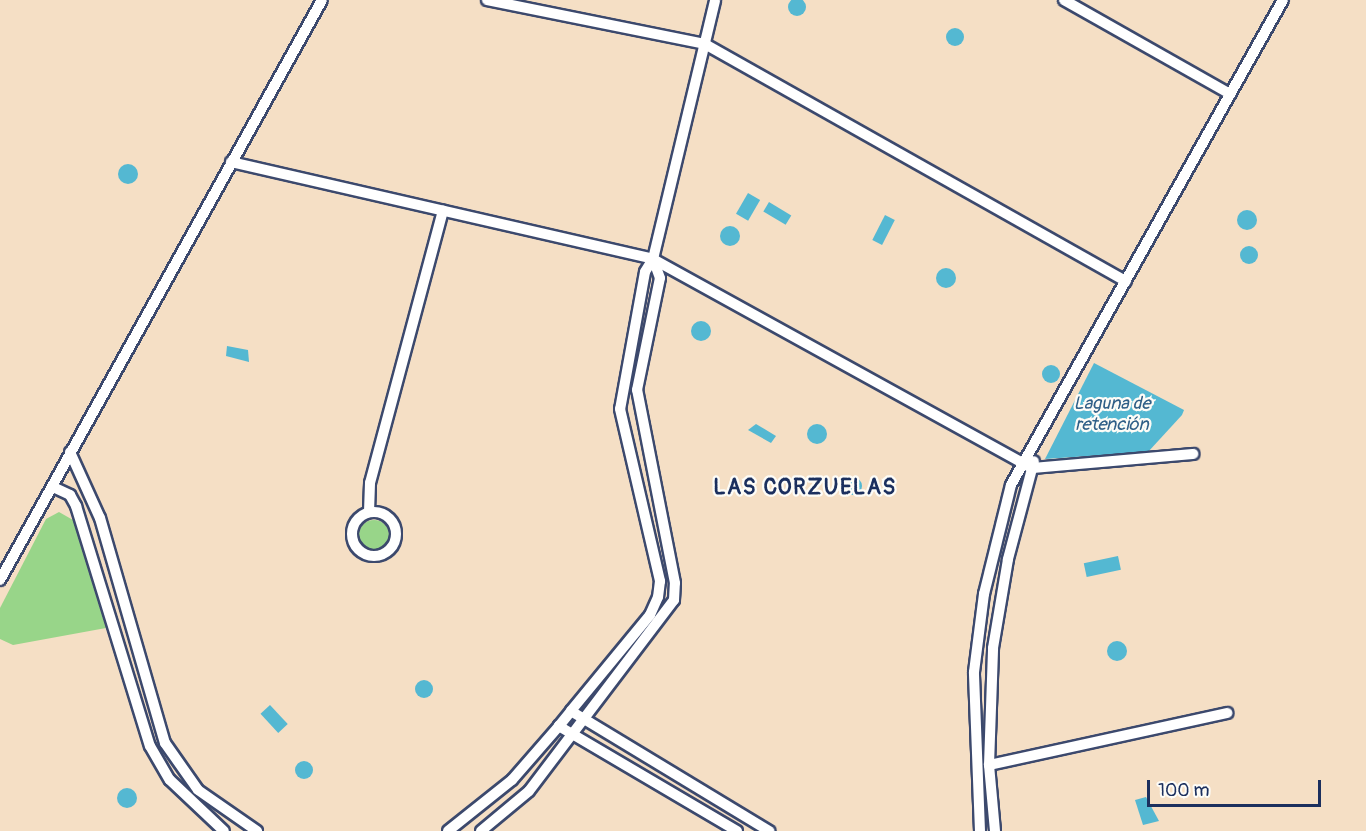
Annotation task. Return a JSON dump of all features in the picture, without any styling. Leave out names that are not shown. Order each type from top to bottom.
[{"type":"street","points":[[0,580],[322,0]]},
{"type":"street","points":[[487,0],[705,44],[1126,281]]},
{"type":"street","points":[[448,831],[504,788],[559,726],[650,615],[658,597],[660,581],[620,409],[645,272],[653,259],[715,0]]},
{"type":"street","points":[[1064,0],[1230,94]]},
{"type":"street","points":[[995,831],[989,765],[999,606],[1028,467],[1037,446],[1126,281],[1283,0]]},
{"type":"street","points":[[231,162],[653,259],[1028,467],[1193,454]]},
{"type":"street","points":[[369,512],[370,483],[443,211]]},
{"type":"street","points":[[481,831],[528,791],[584,721],[674,600],[675,583],[637,390],[660,278],[653,259]]},
{"type":"street","points":[[70,452],[100,518],[165,743],[198,790],[257,831]]},
{"type":"street","points":[[980,831],[972,713],[979,628],[1011,485],[1028,467]]},
{"type":"street","points":[[52,487],[70,495],[76,506],[150,746],[170,780],[224,831]]},
{"type":"street","points":[[369,512],[389,518],[396,530],[393,544],[376,556],[357,548],[352,534],[356,520],[369,512]]},
{"type":"street","points":[[571,711],[584,721],[769,831]]},
{"type":"street","points":[[989,765],[1227,713]]},
{"type":"street","points":[[559,726],[737,831]]},
{"type":"green space","points":[[59,512],[73,520],[106,628],[13,645],[0,639],[0,608],[46,519]]},
{"type":"green space","points":[[374,520],[385,524],[389,535],[385,546],[374,550],[363,546],[359,535],[363,524]]},
{"type":"water","points":[[797,-2],[803,1],[806,7],[803,13],[797,16],[791,13],[788,7],[791,1]]},
{"type":"water","points":[[955,28],[961,31],[964,37],[961,43],[955,46],[949,43],[946,37],[949,31]]},
{"type":"water","points":[[128,164],[135,167],[138,174],[135,181],[128,184],[121,181],[118,174],[121,167]]},
{"type":"water","points":[[748,193],[760,200],[748,221],[736,214]]},
{"type":"water","points":[[769,202],[791,215],[786,225],[763,211]]},
{"type":"water","points":[[1247,210],[1254,213],[1257,220],[1254,227],[1247,230],[1240,227],[1237,220],[1240,213]]},
{"type":"water","points":[[885,215],[895,220],[882,245],[872,240]]},
{"type":"water","points":[[730,226],[737,229],[740,236],[737,243],[730,246],[723,243],[720,236],[723,229]]},
{"type":"water","points":[[1249,246],[1255,249],[1258,255],[1255,261],[1249,264],[1243,261],[1240,255],[1243,249]]},
{"type":"water","points":[[946,268],[953,271],[956,278],[953,285],[946,288],[939,285],[936,278],[939,271]]},
{"type":"water","points":[[701,321],[708,324],[711,331],[708,338],[701,341],[694,338],[691,331],[694,324]]},
{"type":"water","points":[[227,346],[248,350],[249,362],[226,356]]},
{"type":"water","name":"Laguna de retención","points":[[1094,363],[1184,410],[1182,415],[1148,452],[1045,459]]},
{"type":"water","points":[[1051,365],[1057,368],[1060,374],[1057,380],[1051,383],[1045,380],[1042,374],[1045,368]]},
{"type":"water","points":[[756,424],[776,436],[771,443],[748,430]]},
{"type":"water","points":[[817,424],[824,427],[827,434],[824,441],[817,444],[810,441],[807,434],[810,427]]},
{"type":"water","points":[[853,477],[859,480],[862,486],[859,492],[853,495],[847,492],[844,486],[847,480]]},
{"type":"water","points":[[1118,556],[1121,570],[1087,577],[1084,563]]},
{"type":"water","points":[[1117,641],[1124,644],[1127,651],[1124,658],[1117,661],[1110,658],[1107,651],[1110,644]]},
{"type":"water","points":[[424,680],[430,683],[433,689],[430,695],[424,698],[418,695],[415,689],[418,683]]},
{"type":"water","points":[[270,705],[288,724],[278,733],[260,714]]},
{"type":"water","points":[[300,761],[308,761],[313,766],[311,777],[300,779],[295,774],[295,766]]},
{"type":"water","points":[[127,788],[134,791],[137,798],[134,805],[127,808],[120,805],[117,798],[120,791]]},
{"type":"water","points":[[1146,797],[1159,821],[1143,825],[1135,800]]},
{"type":"district","name":"LAS CORZUELAS","points":[[805,488]]}]
